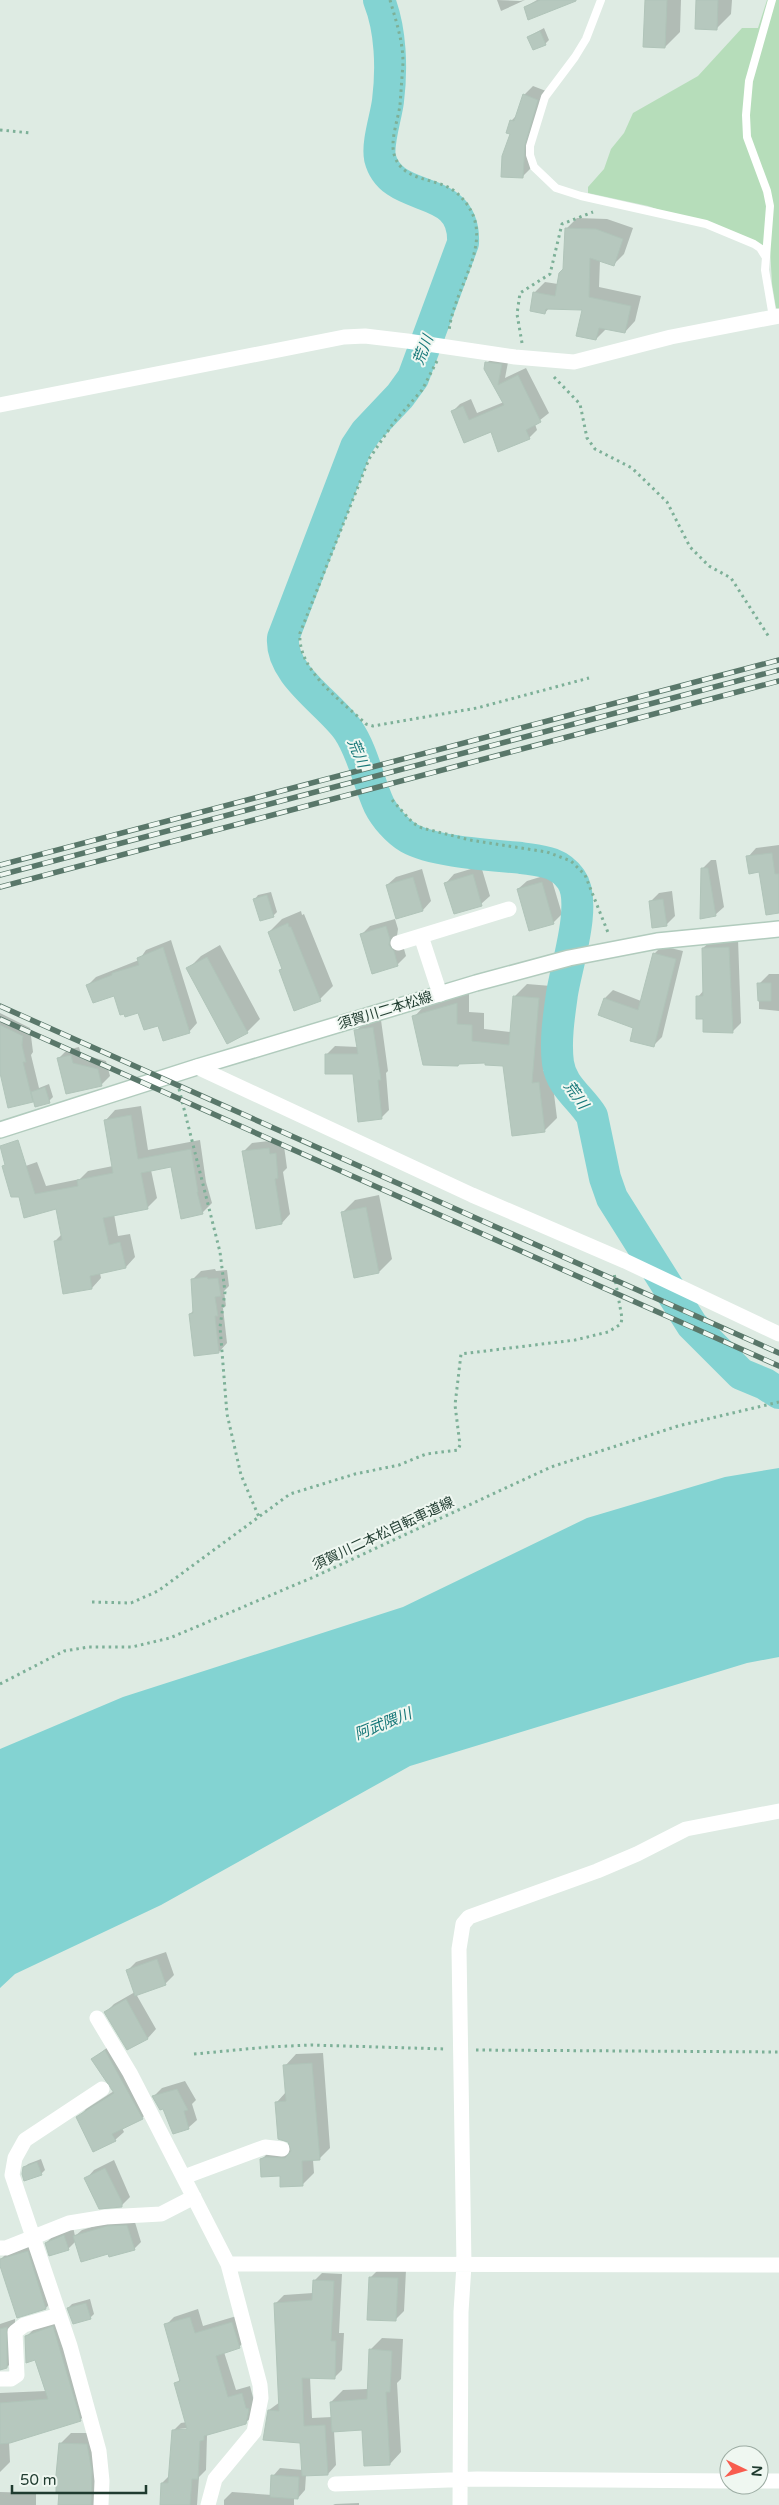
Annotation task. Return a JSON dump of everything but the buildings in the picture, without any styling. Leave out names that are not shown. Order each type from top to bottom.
[{"type":"street","points":[[0,405],[329,340],[365,336],[523,358],[574,362],[671,337],[776,316]]},
{"type":"street","points":[[398,943],[509,909]]},
{"type":"street","name":"須賀川二本松線","points":[[0,1130],[197,1067],[440,994],[569,958],[657,941],[779,929]]},
{"type":"street","points":[[421,936],[440,994]]},
{"type":"street","points":[[197,1067],[472,1196],[617,1258],[779,1334]]},
{"type":"street","points":[[460,2505],[464,2265],[458,1949],[462,1924],[469,1917],[597,1871],[686,1829],[779,1811]]},
{"type":"street","points":[[97,2018],[130,2073],[228,2264],[260,2385],[261,2398],[254,2432],[215,2479],[208,2505]]},
{"type":"street","points":[[101,2505],[102,2481],[99,2451],[59,2315],[12,2175],[18,2151],[26,2140],[102,2089]]},
{"type":"street","points":[[184,2177],[265,2147],[282,2149]]},
{"type":"street","points":[[0,2248],[69,2223],[106,2217],[161,2214],[194,2198]]},
{"type":"street","points":[[228,2264],[779,2265]]},
{"type":"street","points":[[0,2379],[12,2379],[17,2375],[15,2332],[24,2325],[59,2315]]},
{"type":"street","points":[[335,2484],[460,2480],[719,2481]]},
{"type":"lane","points":[[601,0],[586,39],[576,57],[545,97],[532,133],[530,155],[534,167],[556,188],[706,224],[754,244],[760,248],[765,256]]},
{"type":"lane","points":[[772,0],[746,92],[747,137],[767,191],[770,206],[765,256],[776,316]]},
{"type":"path","points":[[390,0],[401,39],[403,61],[400,106],[393,147],[394,156],[407,174],[439,182],[452,188],[468,208],[478,234],[477,247],[452,316],[447,347],[449,353],[436,361],[422,390],[394,422],[369,460],[300,634],[299,643],[303,656],[325,686],[366,724],[374,726],[477,708],[589,678]]},
{"type":"path","points":[[0,130],[32,133]]},
{"type":"path","points":[[523,358],[517,314],[520,292],[550,274],[562,224],[604,208],[610,202]]},
{"type":"path","points":[[543,360],[552,375],[578,399],[582,409],[587,438],[595,449],[632,468],[667,502],[690,547],[709,566],[731,578],[769,637]]},
{"type":"path","points":[[392,800],[413,823],[422,828],[470,840],[547,852],[571,862],[585,875],[606,926],[612,949]]},
{"type":"path","points":[[175,1074],[220,1252],[225,1292],[220,1327],[227,1414],[241,1474],[259,1518]]},
{"type":"path","points":[[92,1602],[131,1603],[158,1591],[259,1518],[283,1498],[299,1490],[399,1464],[426,1454],[458,1450],[460,1445],[456,1405],[460,1354],[593,1337],[618,1326],[622,1318],[615,1285],[617,1258]]},
{"type":"path","name":"須賀川二本松自転車道線","points":[[0,1684],[64,1651],[89,1647],[132,1647],[170,1638],[316,1576],[551,1467],[678,1426],[779,1402]]},
{"type":"path","points":[[194,2054],[268,2046],[311,2045],[461,2050],[588,2049],[779,2052]]},
{"type":"green space","points":[[767,0],[779,0],[779,309],[776,308],[772,284],[770,248],[648,206],[588,193],[588,187],[604,169],[611,149],[624,133],[633,113],[698,76],[742,28],[758,28]]},
{"type":"water","name":"阿武隈川","points":[[779,1468],[779,1657],[747,1663],[410,1766],[161,1905],[15,1974],[0,1988],[0,1749],[123,1697],[403,1607],[587,1518],[725,1477]]},
{"type":"waterway","name":"荒川","points":[[379,0],[386,24],[390,50],[388,101],[379,152],[380,158],[387,173],[398,183],[427,195],[453,210],[461,224],[463,243],[413,378],[400,396],[366,432],[356,447],[283,638],[284,651],[289,664],[297,676],[348,730],[362,757],[379,805],[400,832],[409,838],[433,847],[549,863],[561,869],[571,879],[576,889],[577,918],[559,1019],[557,1046],[560,1071],[567,1085],[592,1116],[605,1178],[612,1198],[692,1325],[741,1374],[765,1384],[779,1393]]},
{"type":"railway","points":[[0,865],[779,660]]},
{"type":"railway","points":[[0,875],[779,670]]},
{"type":"railway","points":[[0,887],[779,681]]},
{"type":"railway","points":[[0,1006],[779,1353]]},
{"type":"railway","points":[[0,1019],[779,1366]]}]
